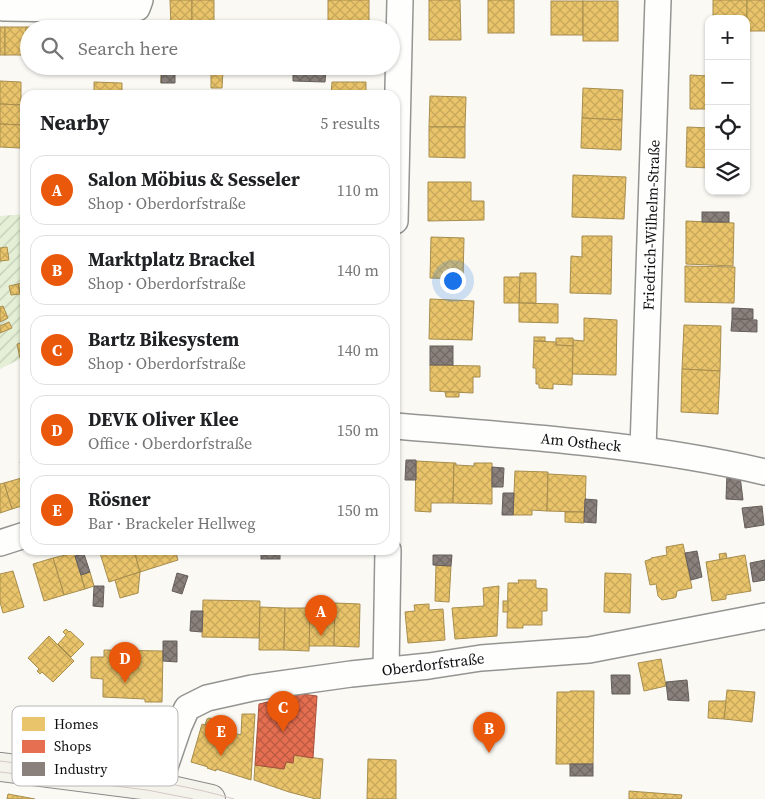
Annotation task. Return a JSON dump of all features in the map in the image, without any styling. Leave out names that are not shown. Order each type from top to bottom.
[{"type":"main road","points":[[150,786],[212,799]]},
{"type":"street","points":[[6,5],[131,10],[137,8],[140,0]]},
{"type":"street","points":[[400,0],[400,20]]},
{"type":"street","name":"Friedrich-Wilhelm-Straße","points":[[644,449],[658,0]]},
{"type":"street","points":[[398,75],[398,90]]},
{"type":"street","name":"Am Ostheck","points":[[400,426],[644,449],[727,463],[765,472]]},
{"type":"street","points":[[0,543],[20,537]]},
{"type":"street","points":[[386,670],[388,555]]},
{"type":"street","name":"Oberdorfstraße","points":[[178,729],[188,708],[207,698],[252,688],[481,658],[589,650],[765,616]]},
{"type":"green space","points":[[20,214],[20,359],[0,369],[0,216]]},
{"type":"building: Homes","points":[[170,0],[192,0],[192,20],[171,20]]},
{"type":"building: Homes","points":[[192,0],[214,0],[214,20],[192,20]]},
{"type":"building: Homes","points":[[328,0],[369,0],[369,20],[328,20]]},
{"type":"building: Homes","points":[[429,0],[460,0],[461,40],[429,40]]},
{"type":"building: Homes","points":[[488,0],[514,0],[514,33],[488,33]]},
{"type":"building: Homes","points":[[713,0],[747,0],[747,15],[713,15]]},
{"type":"building: Homes","points":[[747,0],[765,0],[765,31],[750,31],[750,15],[747,15]]},
{"type":"building: Homes","points":[[551,1],[583,1],[583,35],[551,35]]},
{"type":"building: Homes","points":[[583,1],[618,1],[618,41],[583,41]]},
{"type":"building: Homes","points":[[0,27],[5,27],[5,55],[0,55]]},
{"type":"building: Homes","points":[[5,27],[20,27],[20,55],[5,55]]},
{"type":"building: Homes","points":[[211,75],[223,75],[222,88],[211,88]]},
{"type":"building: Homes","points":[[690,75],[705,76],[705,109],[690,109]]},
{"type":"building: Homes","points":[[0,81],[21,82],[20,105],[0,104]]},
{"type":"building: Homes","points":[[94,82],[122,83],[122,90],[94,90]]},
{"type":"building: Homes","points":[[332,82],[366,82],[366,90],[331,90]]},
{"type":"building: Homes","points":[[583,88],[623,90],[622,120],[582,118]]},
{"type":"building: Homes","points":[[430,96],[466,97],[465,127],[429,127]]},
{"type":"building: Homes","points":[[0,104],[20,105],[20,125],[0,124]]},
{"type":"building: Homes","points":[[582,118],[622,120],[621,150],[581,148]]},
{"type":"building: Homes","points":[[0,124],[20,125],[20,148],[0,147]]},
{"type":"building: Homes","points":[[429,127],[465,127],[465,158],[429,157]]},
{"type":"building: Homes","points":[[687,127],[705,128],[705,168],[686,167]]},
{"type":"building: Homes","points":[[573,175],[626,177],[624,219],[572,217]]},
{"type":"building: Homes","points":[[428,182],[471,182],[471,201],[484,201],[484,220],[428,221]]},
{"type":"building: Homes","points":[[686,221],[734,223],[733,266],[686,264]]},
{"type":"building: Homes","points":[[582,236],[612,236],[611,294],[570,293],[571,256],[582,257]]},
{"type":"building: Homes","points":[[431,237],[464,238],[463,279],[430,278]]},
{"type":"building: Homes","points":[[7,247],[9,260],[0,261],[0,248]]},
{"type":"building: Homes","points":[[685,266],[735,267],[734,303],[685,302]]},
{"type":"building: Homes","points":[[520,273],[536,273],[536,303],[519,303]]},
{"type":"building: Homes","points":[[504,277],[520,277],[519,303],[504,303]]},
{"type":"building: Homes","points":[[18,284],[20,294],[11,295],[9,286]]},
{"type":"building: Homes","points":[[430,299],[474,301],[472,340],[429,339]]},
{"type":"building: Homes","points":[[519,303],[558,304],[558,323],[519,322]]},
{"type":"building: Homes","points":[[3,306],[8,318],[0,322],[0,307]]},
{"type":"building: Homes","points":[[584,318],[617,320],[616,375],[572,374],[573,340],[584,341]]},
{"type":"building: Homes","points":[[9,322],[12,328],[0,333],[0,326]]},
{"type":"building: Homes","points":[[684,325],[721,326],[720,371],[682,369]]},
{"type":"building: Homes","points":[[534,337],[545,337],[545,341],[534,341]]},
{"type":"building: Homes","points":[[556,338],[573,338],[573,346],[556,345]]},
{"type":"building: Homes","points":[[534,341],[556,342],[556,345],[573,346],[572,385],[553,384],[553,389],[539,388],[539,384],[536,384],[536,368],[533,368]]},
{"type":"building: Homes","points":[[17,344],[20,344],[20,358]]},
{"type":"building: Homes","points":[[430,365],[480,366],[480,377],[473,377],[473,393],[430,391]]},
{"type":"building: Homes","points":[[682,369],[720,371],[718,414],[681,412]]},
{"type":"building: Homes","points":[[445,392],[459,392],[459,397],[446,397]]},
{"type":"building: Homes","points":[[416,461],[454,463],[453,503],[431,503],[431,512],[415,511]]},
{"type":"building: Homes","points":[[454,463],[456,465],[474,466],[474,463],[492,463],[492,504],[453,503]]},
{"type":"building: Homes","points":[[515,471],[548,472],[547,511],[532,510],[532,515],[513,515]]},
{"type":"building: Homes","points":[[548,474],[586,476],[585,512],[547,511]]},
{"type":"building: Homes","points":[[20,478],[20,507],[12,509],[4,483]]},
{"type":"building: Homes","points":[[4,483],[12,509],[0,513],[0,484]]},
{"type":"building: Homes","points":[[565,512],[584,512],[584,523],[565,522]]},
{"type":"building: Homes","points":[[683,544],[692,588],[677,591],[676,597],[662,600],[658,596],[656,584],[650,585],[645,561],[667,555],[666,547]]},
{"type":"building: Homes","points":[[726,553],[727,559],[720,560],[719,554]]},
{"type":"building: Homes","points":[[75,555],[85,589],[64,595],[53,558]]},
{"type":"building: Homes","points":[[101,555],[135,555],[140,572],[109,582]]},
{"type":"building: Homes","points":[[135,555],[176,555],[178,560],[140,572]]},
{"type":"building: Homes","points":[[745,555],[751,591],[726,595],[726,599],[712,601],[706,562]]},
{"type":"building: Homes","points":[[53,558],[64,595],[44,601],[33,564]]},
{"type":"building: Homes","points":[[436,565],[451,566],[449,602],[435,601]]},
{"type":"building: Homes","points":[[13,571],[24,607],[3,613],[0,602],[0,574]]},
{"type":"building: Homes","points":[[90,572],[94,586],[85,589],[81,575]]},
{"type":"building: Homes","points":[[140,572],[138,593],[120,598],[115,580]]},
{"type":"building: Homes","points":[[605,573],[631,574],[630,613],[604,612]]},
{"type":"building: Homes","points":[[518,580],[536,580],[536,588],[547,589],[547,611],[542,611],[542,625],[523,625],[523,628],[507,628],[508,583],[519,583]]},
{"type":"building: Homes","points":[[499,586],[497,636],[455,639],[452,608],[484,606],[483,588]]},
{"type":"building: Homes","points":[[203,600],[260,601],[259,638],[202,637]]},
{"type":"building: Homes","points":[[503,601],[508,601],[508,612],[503,612]]},
{"type":"building: Homes","points":[[310,603],[335,603],[334,646],[309,646]]},
{"type":"building: Homes","points":[[335,603],[360,604],[359,647],[334,646]]},
{"type":"building: Homes","points":[[429,604],[429,610],[443,609],[445,640],[408,643],[405,612],[415,611],[414,605]]},
{"type":"building: Homes","points":[[260,607],[285,608],[284,650],[259,650]]},
{"type":"building: Homes","points":[[285,608],[310,608],[309,651],[284,650]]},
{"type":"building: Homes","points":[[66,629],[84,644],[71,657],[58,644],[66,635],[63,632]]},
{"type":"building: Homes","points":[[49,636],[74,661],[53,682],[42,672],[40,674],[37,671],[39,669],[28,658]]},
{"type":"building: Homes","points":[[104,650],[163,651],[162,702],[145,702],[145,699],[103,697],[103,679],[91,678],[91,657],[104,657]]},
{"type":"building: Homes","points":[[661,659],[666,686],[644,691],[638,663]]},
{"type":"building: Homes","points":[[727,690],[755,692],[752,722],[724,719]]},
{"type":"building: Homes","points":[[594,691],[593,764],[556,764],[557,692]]},
{"type":"building: Homes","points":[[709,701],[726,701],[724,719],[708,718]]},
{"type":"building: Homes","points":[[242,714],[255,714],[251,780],[191,762],[202,724],[205,725],[207,719],[231,723],[229,732],[241,735]]},
{"type":"building: Homes","points":[[294,755],[323,759],[320,799],[289,792],[254,780],[255,765],[284,769],[286,762],[293,763]]},
{"type":"building: Homes","points":[[368,759],[396,760],[396,799],[367,799]]},
{"type":"building: Homes","points":[[629,791],[682,795],[681,799],[629,799]]},
{"type":"building: Homes","points":[[8,794],[35,799],[7,799]]},
{"type":"building: Shops","points":[[302,694],[317,696],[313,758],[294,755],[293,763],[286,762],[284,769],[255,765],[259,704]]},
{"type":"building: Industry","points":[[161,75],[175,75],[175,83],[161,83]]},
{"type":"building: Industry","points":[[293,75],[326,75],[325,82],[293,81]]},
{"type":"building: Industry","points":[[702,212],[729,212],[729,222],[702,222]]},
{"type":"building: Industry","points":[[732,308],[753,309],[753,319],[732,319]]},
{"type":"building: Industry","points":[[732,319],[757,320],[757,332],[731,331]]},
{"type":"building: Industry","points":[[430,346],[453,346],[453,365],[430,365]]},
{"type":"building: Industry","points":[[406,460],[416,460],[416,480],[405,480]]},
{"type":"building: Industry","points":[[492,467],[504,468],[503,487],[492,487]]},
{"type":"building: Industry","points":[[727,473],[740,476],[743,500],[726,499]]},
{"type":"building: Industry","points":[[503,493],[514,493],[513,515],[502,515]]},
{"type":"building: Industry","points":[[585,499],[597,500],[596,523],[584,522]]},
{"type":"building: Industry","points":[[762,506],[764,525],[745,528],[742,508]]},
{"type":"building: Industry","points":[[697,551],[702,577],[691,580],[685,553]]},
{"type":"building: Industry","points":[[84,555],[90,572],[81,575],[75,556]]},
{"type":"building: Industry","points":[[261,555],[280,555],[280,559],[261,559]]},
{"type":"building: Industry","points":[[433,555],[452,555],[451,566],[433,565]]},
{"type":"building: Industry","points":[[765,560],[765,580],[753,582],[750,563]]},
{"type":"building: Industry","points":[[177,573],[188,576],[182,594],[172,591]]},
{"type":"building: Industry","points":[[94,586],[104,586],[103,607],[93,606]]},
{"type":"building: Industry","points":[[191,611],[203,611],[202,632],[190,631]]},
{"type":"building: Industry","points":[[163,641],[177,641],[177,662],[163,661]]},
{"type":"building: Industry","points":[[611,675],[630,675],[630,694],[612,694]]},
{"type":"building: Industry","points":[[687,680],[689,701],[668,700],[666,682]]},
{"type":"building: Industry","points":[[570,764],[593,764],[593,776],[570,776]]},
{"type":"tram line","points":[[0,761],[12,762]]},
{"type":"tram line","points":[[0,772],[12,773]]},
{"type":"tram line","points":[[178,785],[234,799]]},
{"type":"tram line","points":[[114,786],[193,799]]},
{"type":"place","name":"Salon Möbius & Sesseler","points":[[321,636]]},
{"type":"place","name":"DEVK Oliver Klee","points":[[125,683]]},
{"type":"place","name":"Bartz Bikesystem","points":[[283,732]]},
{"type":"place","name":"Marktplatz Brackel","points":[[489,753]]},
{"type":"place","name":"Rösner","points":[[221,756]]}]
